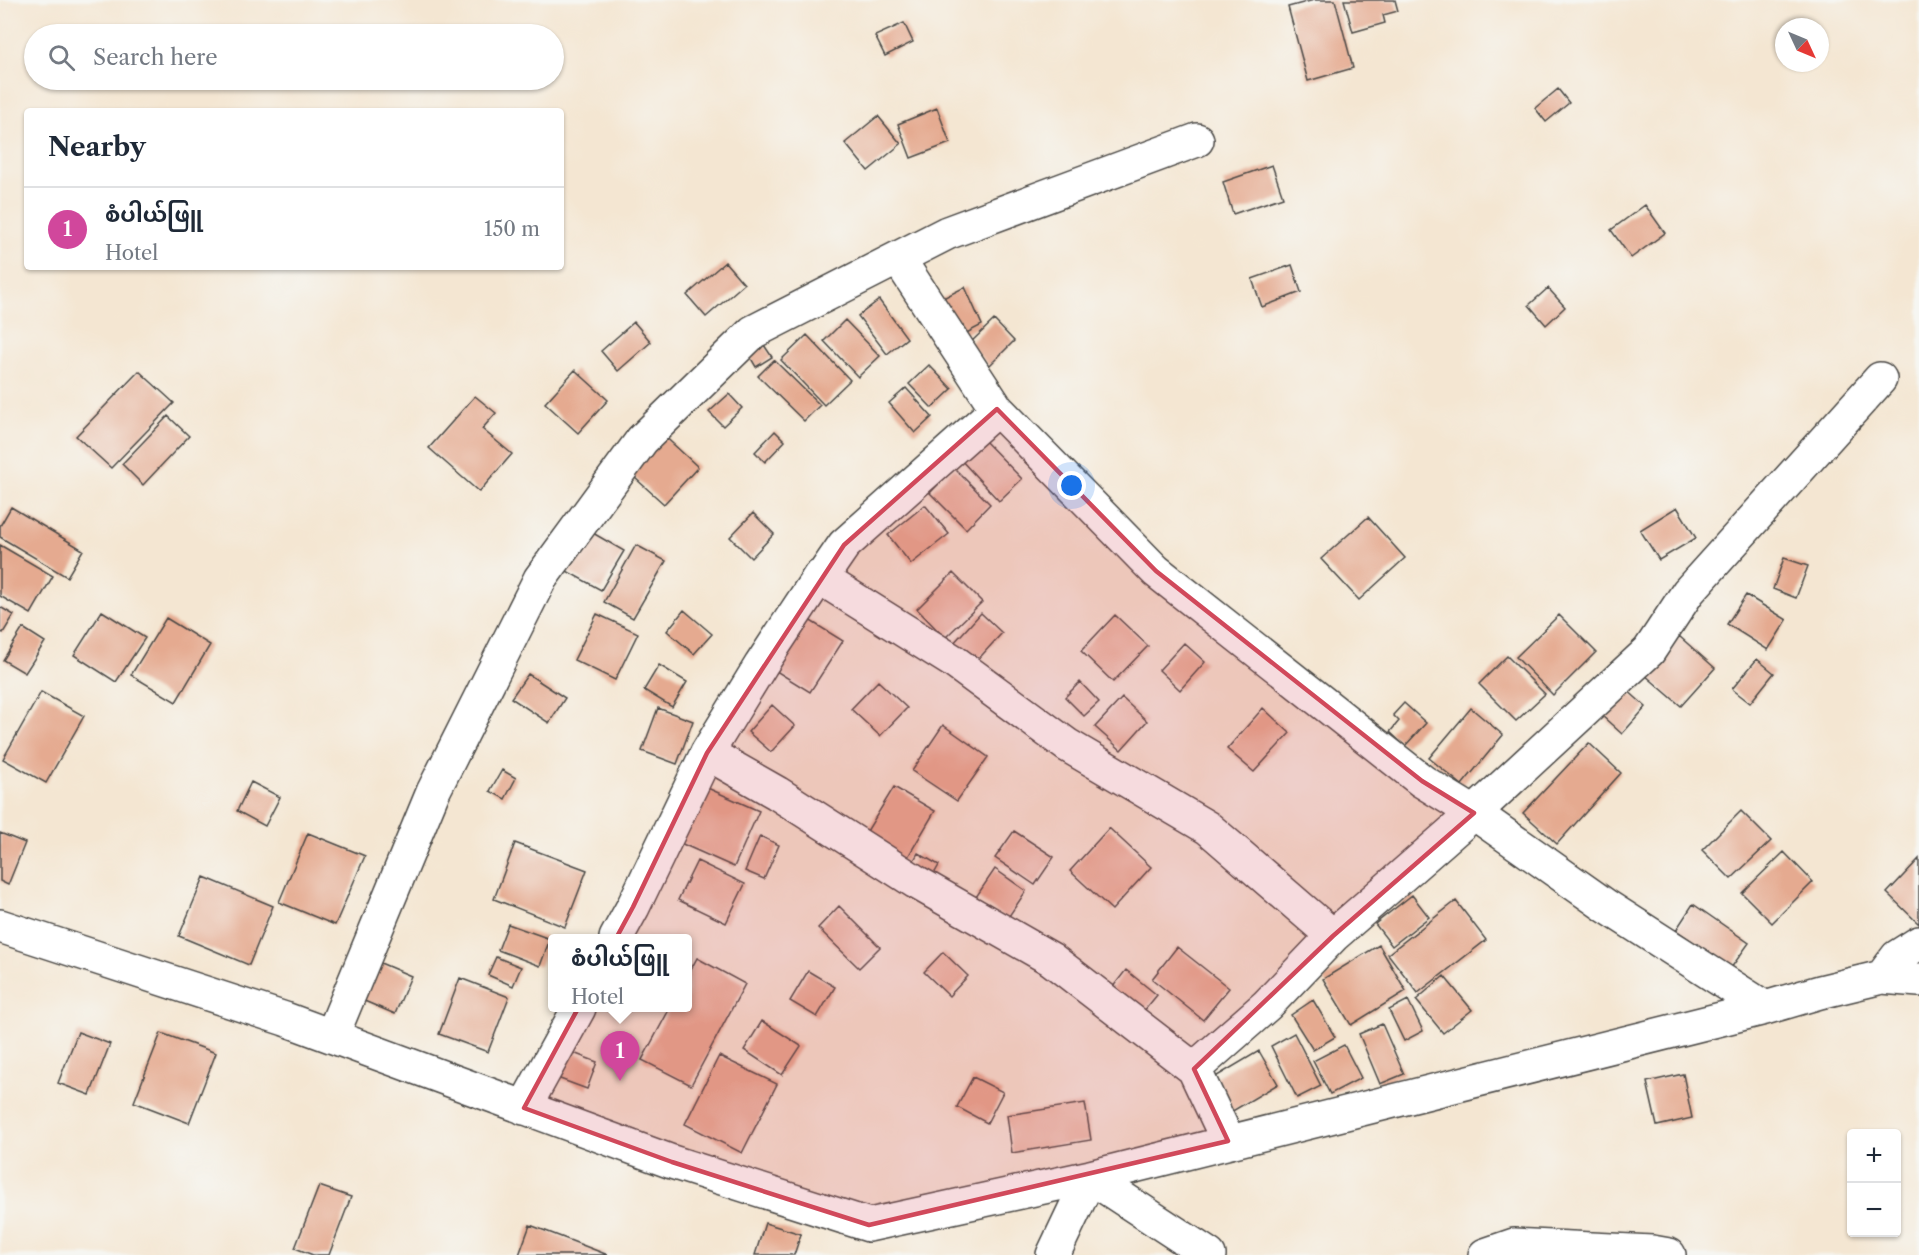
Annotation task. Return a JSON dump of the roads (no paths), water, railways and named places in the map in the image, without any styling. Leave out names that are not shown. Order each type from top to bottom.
[{"type":"street","points":[[332,1036],[433,792],[540,579],[642,440],[753,332],[947,233],[1197,140]]},
{"type":"street","points":[[898,258],[997,409],[1156,571],[1422,781],[1474,813],[1606,906],[1765,1008]]},
{"type":"street","points":[[1194,1069],[1267,1005],[1333,936],[1474,813],[1649,651],[1688,592],[1880,379]]},
{"type":"street","points":[[618,934],[707,753],[819,577],[822,577],[844,545],[997,409]]},
{"type":"street","points":[[819,577],[953,661],[1067,745],[1208,828],[1333,936]]},
{"type":"street","points":[[707,753],[777,793],[916,882],[1051,959],[1194,1069],[1228,1141]]},
{"type":"street","points":[[0,926],[332,1036],[672,1162],[869,1225],[1090,1177],[1882,977],[1919,980]]},
{"type":"street","points":[[1882,977],[1897,957],[1919,943]]},
{"type":"street","points":[[524,1108],[577,1012]]},
{"type":"street","points":[[1053,1255],[1090,1177]]},
{"type":"street","points":[[1090,1177],[1209,1255]]},
{"type":"street","points":[[1485,1255],[1514,1245],[1652,1252],[1669,1255]]},
{"type":"place","name":"စံပါယ်ဖြူ","points":[[620,1081]]}]
